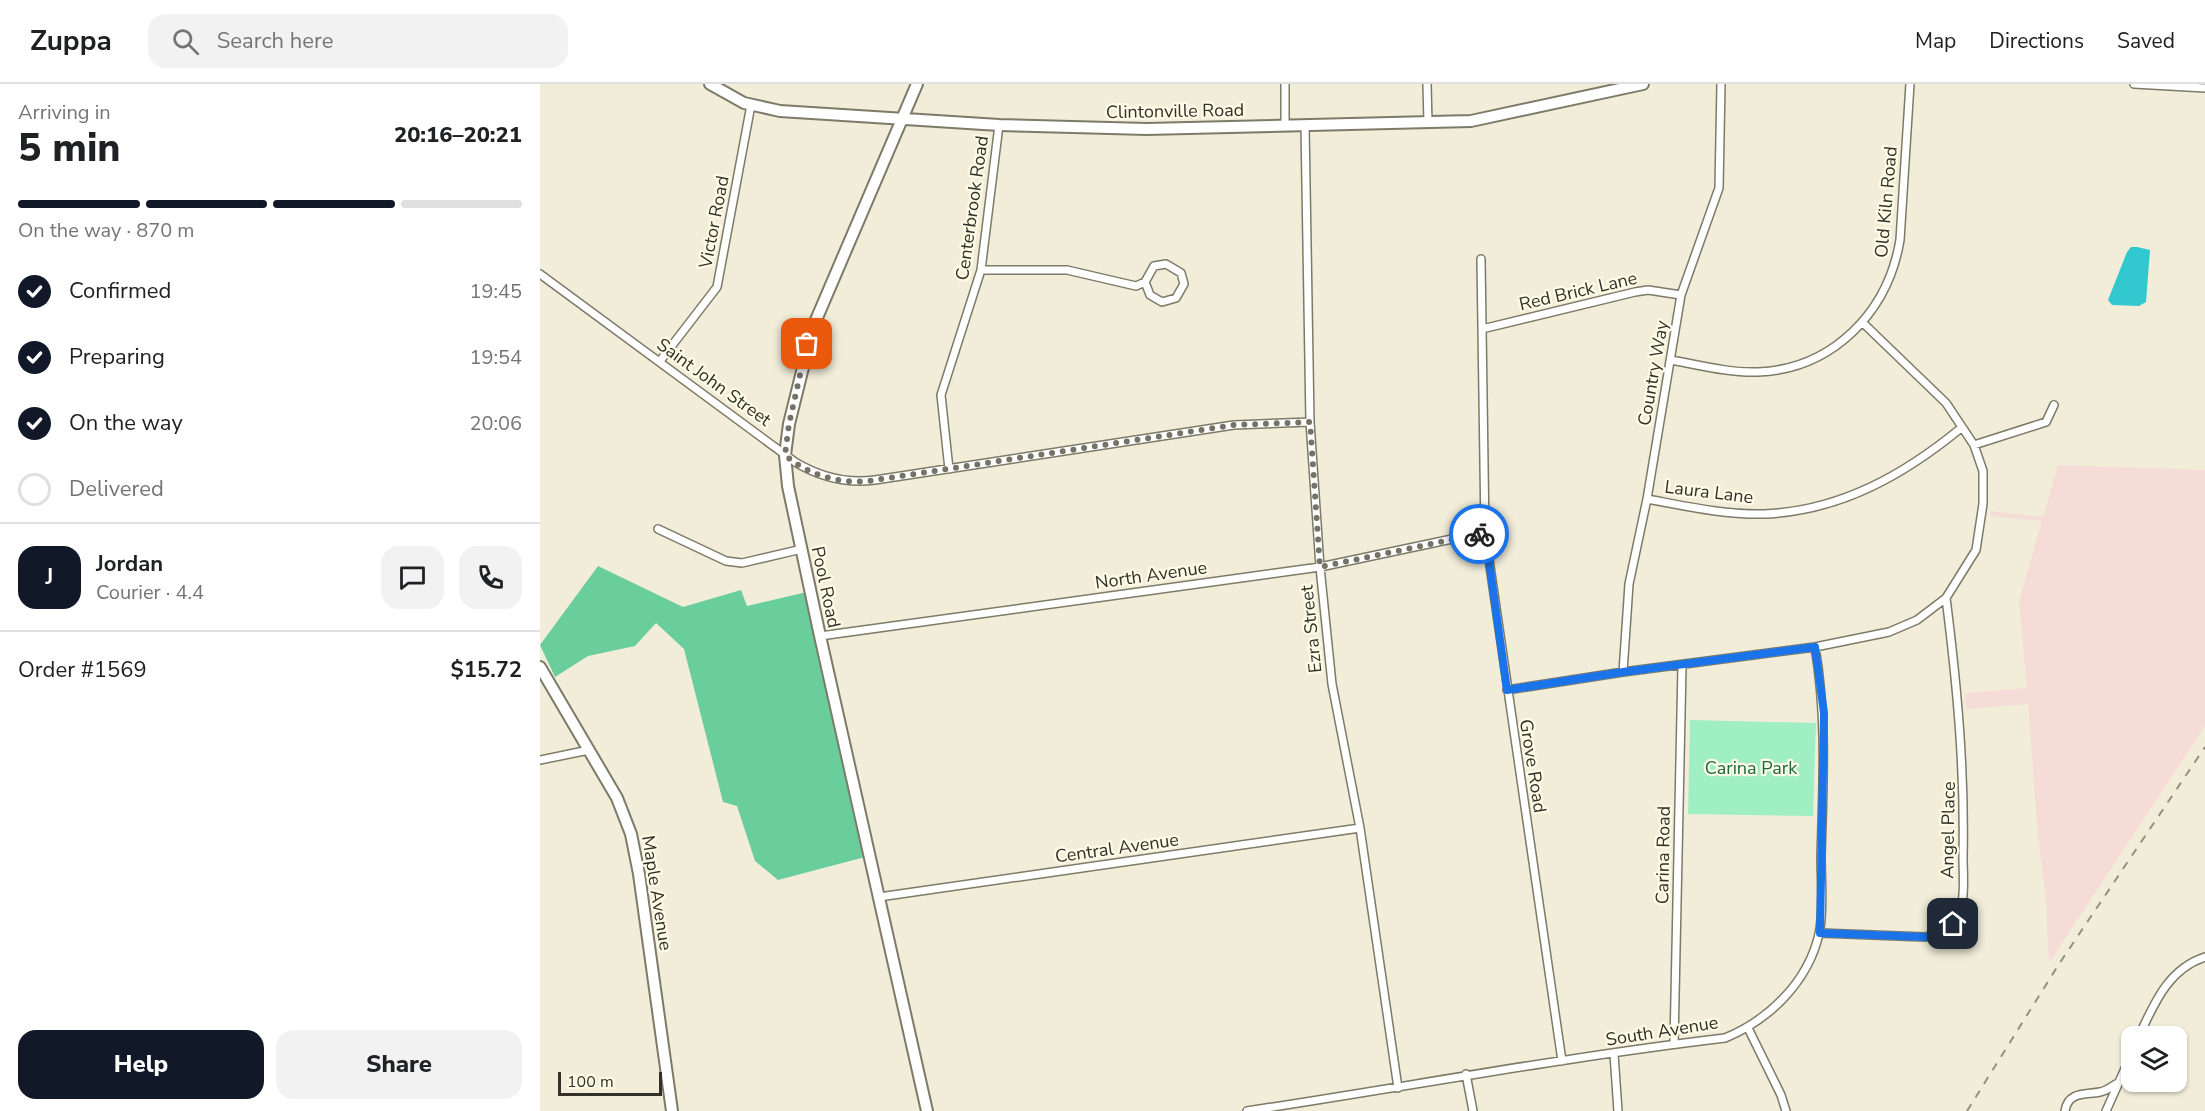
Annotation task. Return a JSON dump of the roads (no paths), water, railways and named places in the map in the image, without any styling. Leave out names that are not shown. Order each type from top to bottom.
[{"type":"main road","name":"Clintonville Road","points":[[710,84],[726,95],[751,105],[797,112],[999,125],[1147,129],[1471,121],[1509,115],[1643,84]]},
{"type":"main road","name":"Pool Road","points":[[917,84],[813,327],[789,424],[785,455],[788,486],[820,636],[927,1111]]},
{"type":"main road","name":"Maple Avenue","points":[[540,667],[621,805],[637,858],[672,1111]]},
{"type":"street","points":[[1285,84],[1285,126]]},
{"type":"street","points":[[1427,84],[1428,123]]},
{"type":"street","name":"Country Way","points":[[1623,672],[1629,584],[1647,500],[1681,296],[1719,188],[1721,84]]},
{"type":"street","name":"Old Kiln Road","points":[[1671,360],[1742,371],[1776,370],[1810,360],[1831,350],[1863,323],[1877,304],[1896,265],[1900,240],[1910,84]]},
{"type":"street","points":[[2134,84],[2205,88]]},
{"type":"street","name":"Victor Road","points":[[660,361],[717,287],[751,105]]},
{"type":"street","name":"Centerbrook Road","points":[[949,469],[941,395],[981,270],[999,125]]},
{"type":"street","name":"Ezra Street","points":[[1305,125],[1310,422],[1320,567],[1332,684],[1360,828],[1398,1088]]},
{"type":"street","name":"Grove Road","points":[[1481,259],[1485,532],[1562,1061]]},
{"type":"street","points":[[1166,264],[1177,268],[1184,284],[1176,298],[1162,302],[1150,295],[1145,282],[1154,266],[1166,264]]},
{"type":"street","points":[[981,270],[1067,270],[1127,285],[1145,282]]},
{"type":"street","name":"Saint John Street","points":[[540,274],[785,455],[814,472],[847,481],[869,481],[1234,425],[1310,422]]},
{"type":"street","name":"Red Brick Lane","points":[[1482,329],[1635,292],[1648,291],[1681,296]]},
{"type":"street","points":[[1507,690],[1815,647],[1889,633],[1917,620],[1946,598],[1976,550],[1983,504],[1983,471],[1974,446],[1946,404],[1863,323]]},
{"type":"street","points":[[1974,446],[2046,422],[2054,405]]},
{"type":"street","name":"Laura Lane","points":[[1647,500],[1727,512],[1764,514],[1804,509],[1857,494],[1893,477],[1931,453],[1961,428]]},
{"type":"street","points":[[658,529],[726,561],[742,563],[802,549]]},
{"type":"street","name":"North Avenue","points":[[820,636],[1320,567],[1485,532]]},
{"type":"street","name":"Angel Place","points":[[1820,933],[1925,937],[1938,934],[1953,924],[1962,902],[1964,781],[1959,699],[1946,598]]},
{"type":"street","name":"South Avenue","points":[[1247,1111],[1398,1088],[1466,1074],[1725,1038],[1748,1028],[1785,998],[1803,972],[1820,933],[1824,713],[1815,647]]},
{"type":"street","name":"Carina Road","points":[[1674,1044],[1682,666]]},
{"type":"street","points":[[540,760],[589,750]]},
{"type":"street","name":"Central Avenue","points":[[879,897],[1360,828]]},
{"type":"street","points":[[2144,1026],[2167,984],[2186,966],[2205,957]]},
{"type":"street","points":[[1748,1028],[1781,1095],[1786,1111]]},
{"type":"street","points":[[1614,1054],[1618,1111]]},
{"type":"street","points":[[1466,1074],[1473,1111]]},
{"type":"street","points":[[2106,1111],[2121,1077]]},
{"type":"street","points":[[2065,1111],[2072,1098],[2079,1094],[2103,1092],[2118,1083]]},
{"type":"water","points":[[2131,247],[2150,250],[2146,302],[2139,306],[2112,305],[2108,300],[2127,252]]},
{"type":"railway","points":[[1967,1111],[2059,964],[2205,747]]},
{"type":"park label","name":"Carina Park","points":[[1751,768]]}]
